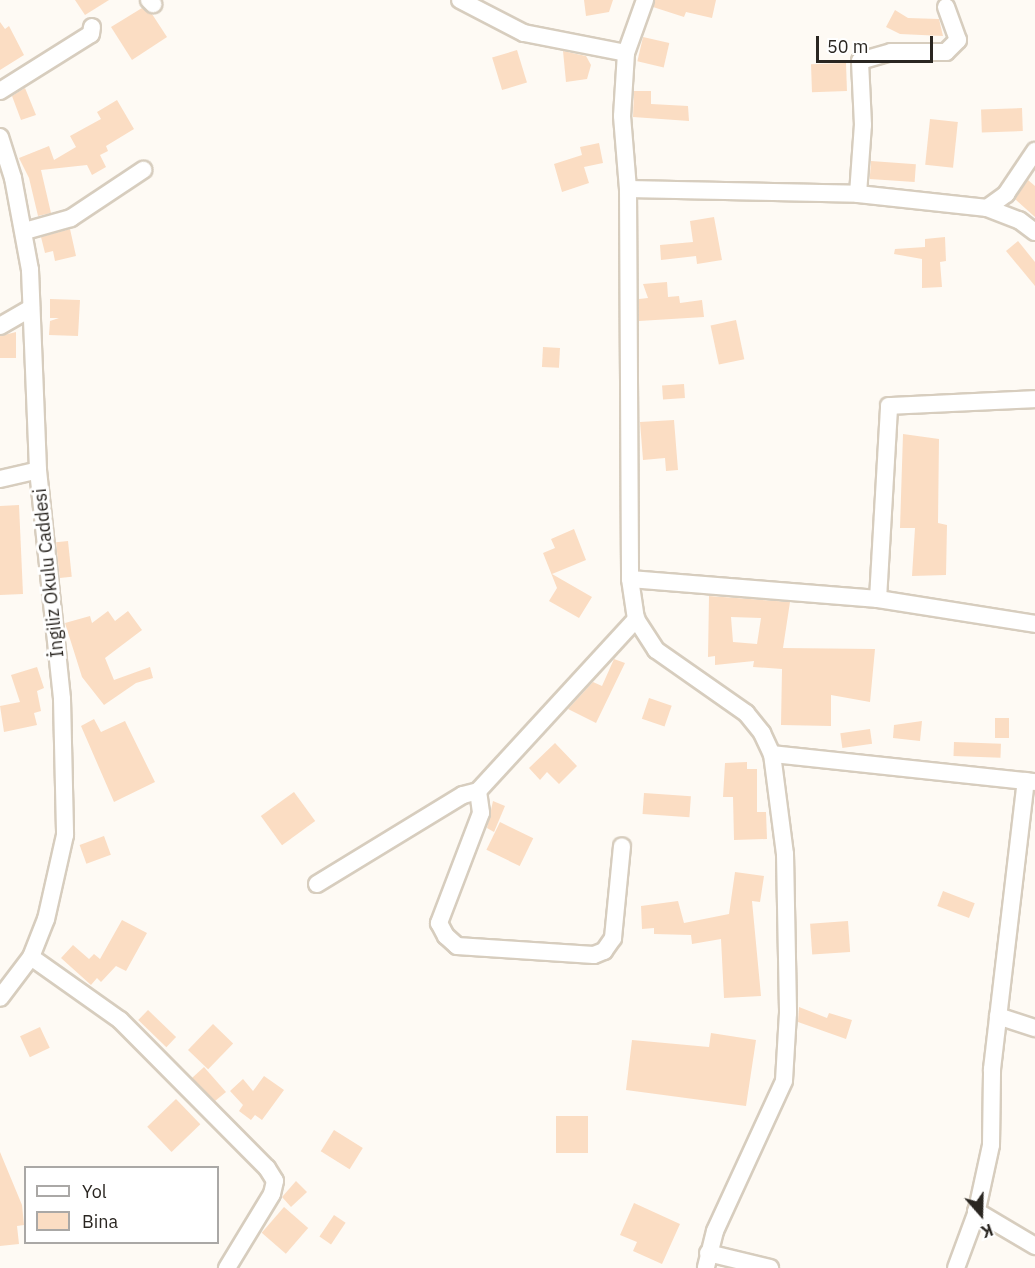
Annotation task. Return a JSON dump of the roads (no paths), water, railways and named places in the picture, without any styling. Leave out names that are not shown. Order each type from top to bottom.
[{"type":"street","points":[[460,0],[524,33],[626,53]]},
{"type":"street","points":[[645,0],[626,53],[622,116],[627,189],[630,579],[636,619],[656,650],[746,713],[772,753],[785,854],[784,1081],[707,1261],[770,1268]]},
{"type":"street","points":[[858,194],[863,125],[860,61],[891,52],[946,52],[958,40],[946,7]]},
{"type":"street","points":[[0,91],[91,34],[92,27]]},
{"type":"street","name":"İngiliz Okulu Caddesi","points":[[0,137],[25,231],[31,308],[38,470],[62,699],[65,835],[46,919],[31,957],[0,998]]},
{"type":"street","points":[[987,208],[1006,194],[1035,151]]},
{"type":"street","points":[[25,231],[70,218],[143,170]]},
{"type":"street","points":[[627,189],[858,194],[987,208],[1019,220],[1035,232]]},
{"type":"street","points":[[0,326],[31,308]]},
{"type":"street","points":[[878,599],[889,406],[1035,399]]},
{"type":"street","points":[[0,479],[38,470]]},
{"type":"street","points":[[630,579],[878,599],[1035,624]]},
{"type":"street","points":[[317,884],[463,795],[478,791],[636,619]]},
{"type":"street","points":[[772,753],[1030,781],[998,1016],[991,1145],[976,1211],[956,1268]]},
{"type":"street","points":[[478,791],[481,813],[440,923],[446,936],[457,946],[594,955],[604,951],[613,938],[622,846]]},
{"type":"street","points":[[31,957],[120,1020],[267,1168],[274,1181],[272,1194],[227,1268]]},
{"type":"street","points":[[998,1016],[1035,1028]]},
{"type":"street","points":[[976,1211],[1035,1246]]}]
